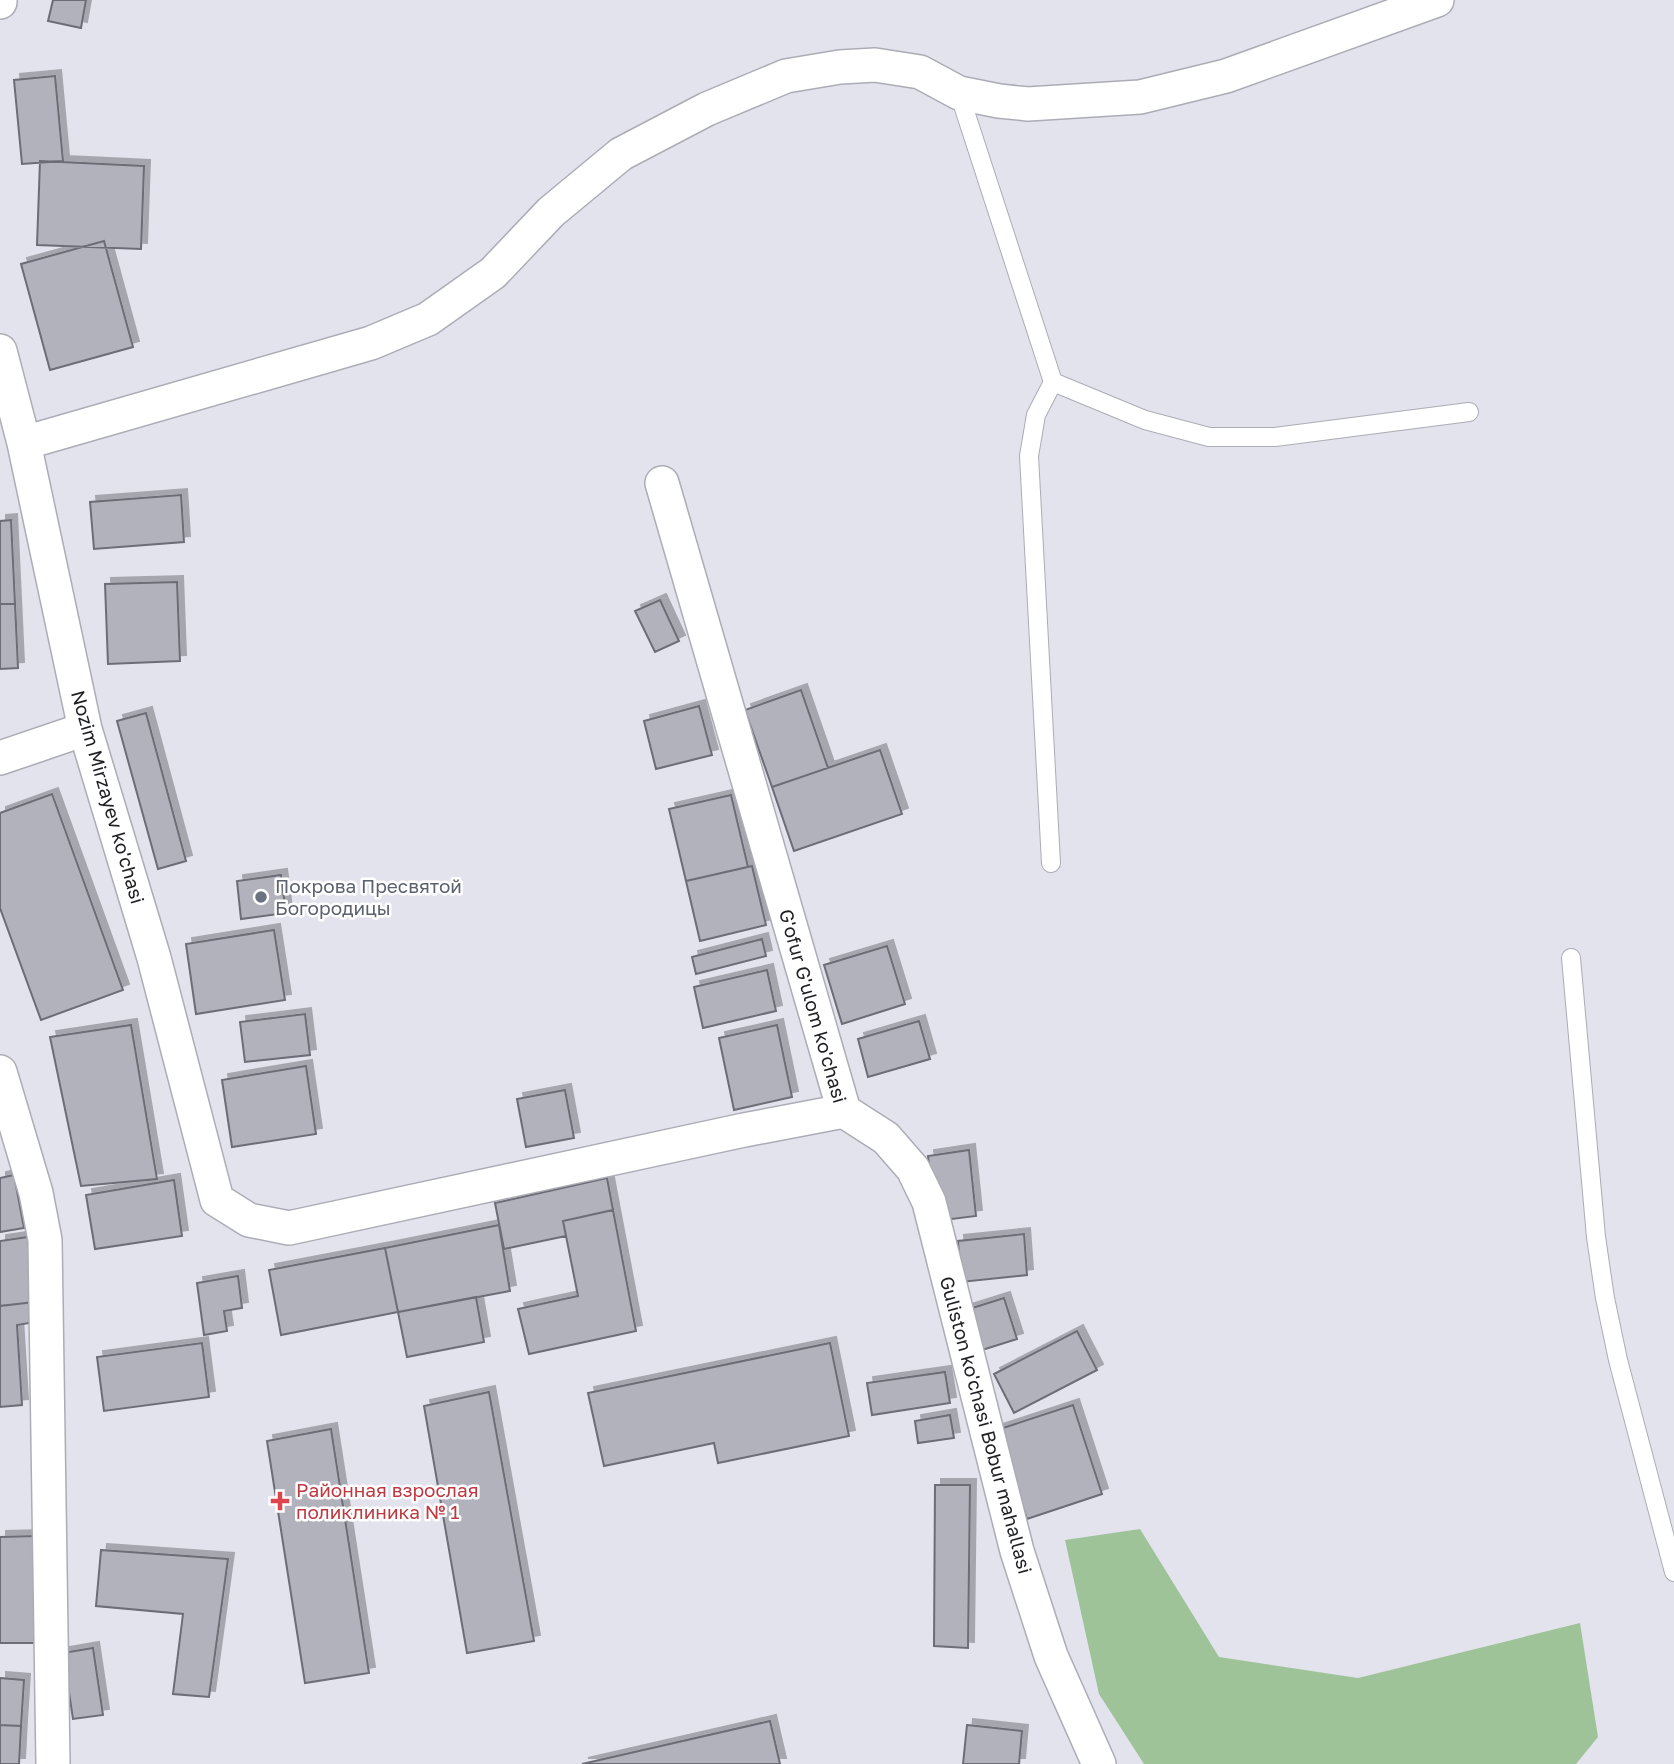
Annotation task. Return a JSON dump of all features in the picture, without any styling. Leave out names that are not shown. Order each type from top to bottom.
[{"type":"street","points":[[24,443],[371,344],[428,319],[493,273],[551,212],[621,153],[707,109],[786,76],[840,67],[874,65],[920,72],[959,93],[1028,104],[1140,97],[1226,76],[1437,0]]},
{"type":"street","name":"Nozim Mirzayev ko'chasi","points":[[0,351],[24,443],[85,729],[154,958],[217,1200]]},
{"type":"street","name":"G'ofur G'ulom ko'chasi","points":[[217,1200],[249,1220],[289,1228],[844,1111],[662,483]]},
{"type":"street","points":[[0,758],[85,729]]},
{"type":"street","points":[[0,1072],[36,1194],[45,1240],[53,1764]]},
{"type":"street","name":"Guliston ko'chasi Bobur mahallasi","points":[[844,1111],[886,1139],[913,1169],[929,1202],[1017,1551],[1051,1656],[1099,1764]]},
{"type":"lane","points":[[959,93],[1054,382],[1036,415],[1029,456],[1051,863]]},
{"type":"lane","points":[[1054,382],[1145,420],[1209,437],[1275,437],[1469,412]]},
{"type":"lane","points":[[1571,958],[1596,1237],[1605,1298],[1618,1360],[1674,1572]]},
{"type":"green space","points":[[1140,1529],[1219,1657],[1358,1678],[1580,1623],[1598,1737],[1576,1764],[1144,1764],[1099,1694],[1065,1540]]},
{"type":"building","points":[[53,0],[86,0],[81,28],[48,21]]},
{"type":"building","points":[[55,76],[63,161],[22,164],[14,80]]},
{"type":"building","points":[[40,161],[144,166],[141,249],[37,245]]},
{"type":"building","points":[[104,241],[133,347],[50,370],[21,264]]},
{"type":"building","points":[[181,495],[184,542],[94,549],[90,502]]},
{"type":"building","points":[[11,520],[15,604],[0,604],[0,521]]},
{"type":"building","points":[[177,582],[180,661],[108,664],[105,584]]},
{"type":"building","points":[[660,600],[679,641],[655,652],[635,611]]},
{"type":"building","points":[[0,604],[15,604],[18,668],[0,669]]},
{"type":"building","points":[[801,690],[828,768],[772,787],[745,710]]},
{"type":"building","points":[[699,706],[712,755],[656,769],[644,721]]},
{"type":"building","points":[[146,713],[186,861],[158,869],[117,721]]},
{"type":"building","points":[[880,750],[902,814],[794,851],[772,787]]},
{"type":"building","points":[[52,794],[123,990],[41,1020],[0,908],[0,813]]},
{"type":"building","points":[[731,795],[748,867],[686,881],[669,809]]},
{"type":"building","points":[[752,866],[766,925],[700,941],[686,881]]},
{"type":"building","name":"Покрова Пресвятой Богородицы","points":[[281,875],[286,913],[241,919],[237,881]]},
{"type":"building","points":[[274,930],[285,1000],[196,1014],[186,944]]},
{"type":"building","points":[[762,939],[766,956],[696,974],[692,957]]},
{"type":"building","points":[[887,946],[905,1004],[842,1024],[824,965]]},
{"type":"building","points":[[767,970],[776,1011],[703,1028],[694,987]]},
{"type":"building","points":[[305,1014],[310,1055],[245,1062],[240,1022]]},
{"type":"building","points":[[919,1021],[930,1059],[868,1077],[858,1039]]},
{"type":"building","points":[[131,1025],[157,1179],[81,1186],[50,1037]]},
{"type":"building","points":[[777,1025],[792,1097],[734,1110],[719,1038]]},
{"type":"building","points":[[306,1066],[316,1134],[232,1147],[222,1080]]},
{"type":"building","points":[[565,1090],[574,1138],[526,1147],[517,1099]]},
{"type":"building","points":[[969,1150],[976,1216],[936,1221],[928,1156]]},
{"type":"building","points":[[14,1175],[24,1228],[0,1232],[0,1178]]},
{"type":"building","points":[[607,1178],[613,1210],[563,1221],[566,1236],[504,1249],[495,1203]]},
{"type":"building","points":[[174,1180],[182,1236],[95,1249],[86,1195]]},
{"type":"building","points":[[613,1210],[636,1331],[529,1354],[518,1309],[578,1296],[563,1221]]},
{"type":"building","points":[[499,1225],[510,1291],[398,1312],[385,1248]]},
{"type":"building","points":[[1024,1234],[1027,1275],[961,1282],[958,1241]]},
{"type":"building","points":[[28,1237],[34,1302],[0,1306],[0,1241]]},
{"type":"building","points":[[385,1248],[398,1312],[281,1335],[269,1270]]},
{"type":"building","points":[[238,1276],[242,1308],[224,1311],[227,1331],[204,1335],[197,1283]]},
{"type":"building","points":[[476,1297],[484,1342],[407,1357],[398,1312]]},
{"type":"building","points":[[1004,1298],[1017,1339],[979,1351],[966,1310]]},
{"type":"building","points":[[34,1302],[35,1322],[17,1325],[22,1405],[0,1407],[0,1306]]},
{"type":"building","points":[[1077,1331],[1097,1370],[1014,1413],[994,1374]]},
{"type":"building","points":[[202,1343],[209,1397],[104,1411],[97,1357]]},
{"type":"building","points":[[830,1343],[849,1436],[718,1463],[714,1443],[604,1466],[588,1393]]},
{"type":"building","points":[[945,1372],[950,1403],[872,1415],[867,1383]]},
{"type":"building","points":[[489,1392],[534,1641],[467,1653],[424,1406]]},
{"type":"building","points":[[1073,1405],[1102,1494],[1027,1519],[997,1430]]},
{"type":"building","points":[[950,1415],[954,1438],[918,1443],[915,1421]]},
{"type":"building","points":[[331,1429],[369,1673],[305,1683],[267,1441]]},
{"type":"building","points":[[935,1485],[970,1485],[968,1648],[934,1646]]},
{"type":"building","points":[[37,1536],[37,1643],[0,1643],[0,1537]]},
{"type":"building","points":[[101,1550],[228,1559],[209,1697],[173,1694],[183,1614],[96,1606]]},
{"type":"building","points":[[93,1648],[103,1715],[73,1719],[63,1653]]},
{"type":"building","points":[[0,1678],[24,1680],[21,1726],[0,1725]]},
{"type":"building","points":[[770,1721],[780,1764],[582,1764]]},
{"type":"building","points":[[0,1725],[21,1726],[19,1764],[0,1764]]},
{"type":"building","points":[[967,1725],[1022,1731],[1019,1764],[963,1764]]},
{"type":"place","name":"Покрова Пресвятой Богородицы","points":[[261,897]]},
{"type":"place","name":"Районная взрослая поликлиника № 1","points":[[280,1501]]}]
